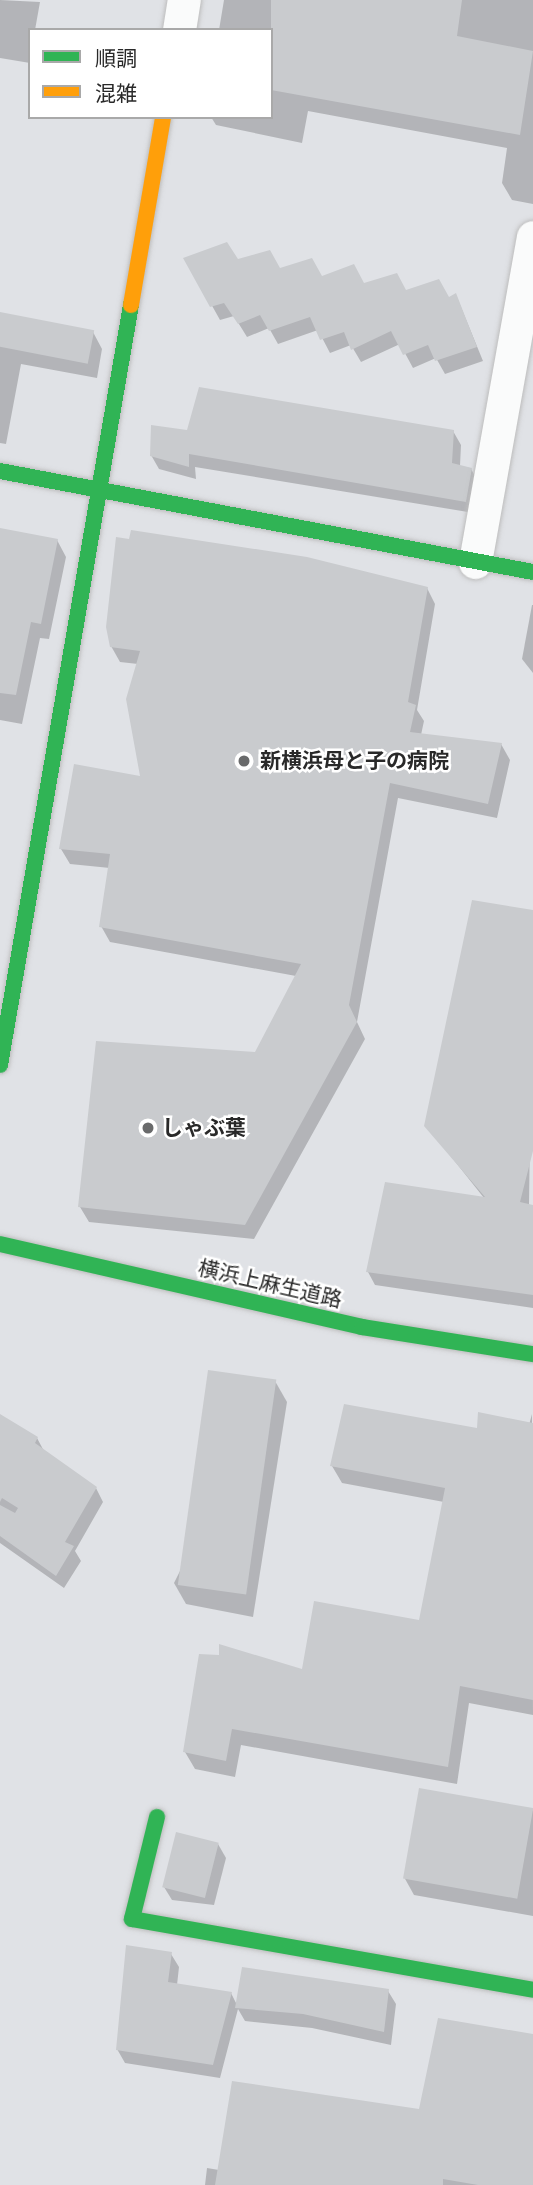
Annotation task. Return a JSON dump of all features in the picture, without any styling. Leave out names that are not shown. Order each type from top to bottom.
[{"type":"street","points":[[179,28],[184,0]]},
{"type":"street","points":[[0,1065],[163,119]]},
{"type":"street","points":[[475,562],[533,237]]},
{"type":"street","points":[[0,471],[533,572]]},
{"type":"street","name":"横浜上麻生道路","points":[[0,1244],[362,1327],[533,1354]]},
{"type":"street","points":[[157,1818],[132,1919],[533,1990]]},
{"type":"building","points":[[271,0],[462,0],[457,36],[533,51],[520,135],[273,90]]},
{"type":"building","points":[[227,242],[238,259],[270,250],[280,268],[312,258],[322,276],[354,264],[364,283],[397,273],[406,290],[439,279],[449,297],[456,293],[477,347],[435,361],[428,345],[403,355],[391,331],[351,350],[344,332],[320,340],[310,317],[269,331],[260,315],[238,324],[224,303],[210,307],[183,258]]},
{"type":"building","points":[[0,312],[94,330],[88,364],[0,347]]},
{"type":"building","points":[[199,387],[454,430],[452,463],[472,468],[466,502],[189,454],[189,467],[150,456],[151,425],[187,430]]},
{"type":"building","points":[[0,528],[58,539],[41,624],[31,622],[16,695],[0,693]]},
{"type":"building","points":[[131,530],[307,557],[428,587],[408,702],[416,705],[410,732],[502,743],[488,804],[390,783],[349,1005],[357,1022],[245,1225],[78,1207],[96,1041],[255,1052],[301,964],[99,927],[110,854],[59,849],[74,764],[140,776],[126,699],[140,651],[110,647],[106,627],[116,537],[129,539]]},
{"type":"building","points":[[472,900],[533,910],[533,1151],[520,1202],[533,1205],[533,1295],[366,1272],[385,1182],[485,1197],[424,1126]]},
{"type":"building","points":[[208,1370],[276,1380],[246,1594],[178,1585]]},
{"type":"building","points":[[344,1404],[477,1428],[478,1412],[533,1423],[533,1700],[460,1686],[448,1767],[232,1729],[226,1761],[183,1752],[199,1654],[219,1655],[219,1644],[302,1669],[314,1601],[419,1620],[445,1488],[330,1466]]},
{"type":"building","points":[[0,1414],[38,1437],[35,1443],[97,1487],[65,1542],[74,1546],[56,1576],[0,1536],[0,1505],[15,1513],[18,1508],[2,1498],[0,1502]]},
{"type":"building","points":[[419,1788],[533,1808],[517,1899],[403,1879]]},
{"type":"building","points":[[176,1832],[219,1843],[205,1898],[162,1887]]},
{"type":"building","points":[[126,1945],[172,1952],[168,1982],[232,1992],[213,2065],[116,2050]]},
{"type":"building","points":[[242,1967],[389,1989],[384,2032],[303,2014],[235,2008]]},
{"type":"building","points":[[438,2018],[533,2034],[533,2185],[478,2185],[443,2179],[443,2185],[215,2185],[232,2081],[419,2109]]},
{"type":"traffic: fast","points":[[0,1065],[131,305]]},
{"type":"traffic: fast","points":[[0,471],[533,572]]},
{"type":"traffic: fast","points":[[0,1244],[362,1327],[533,1354]]},
{"type":"traffic: fast","points":[[157,1817],[132,1919],[533,1990]]},
{"type":"traffic: slow","points":[[131,305],[163,119]]},
{"type":"place","name":"新横浜母と子の病院","points":[[244,761]]},
{"type":"place","name":"しゃぶ葉","points":[[148,1128]]}]
